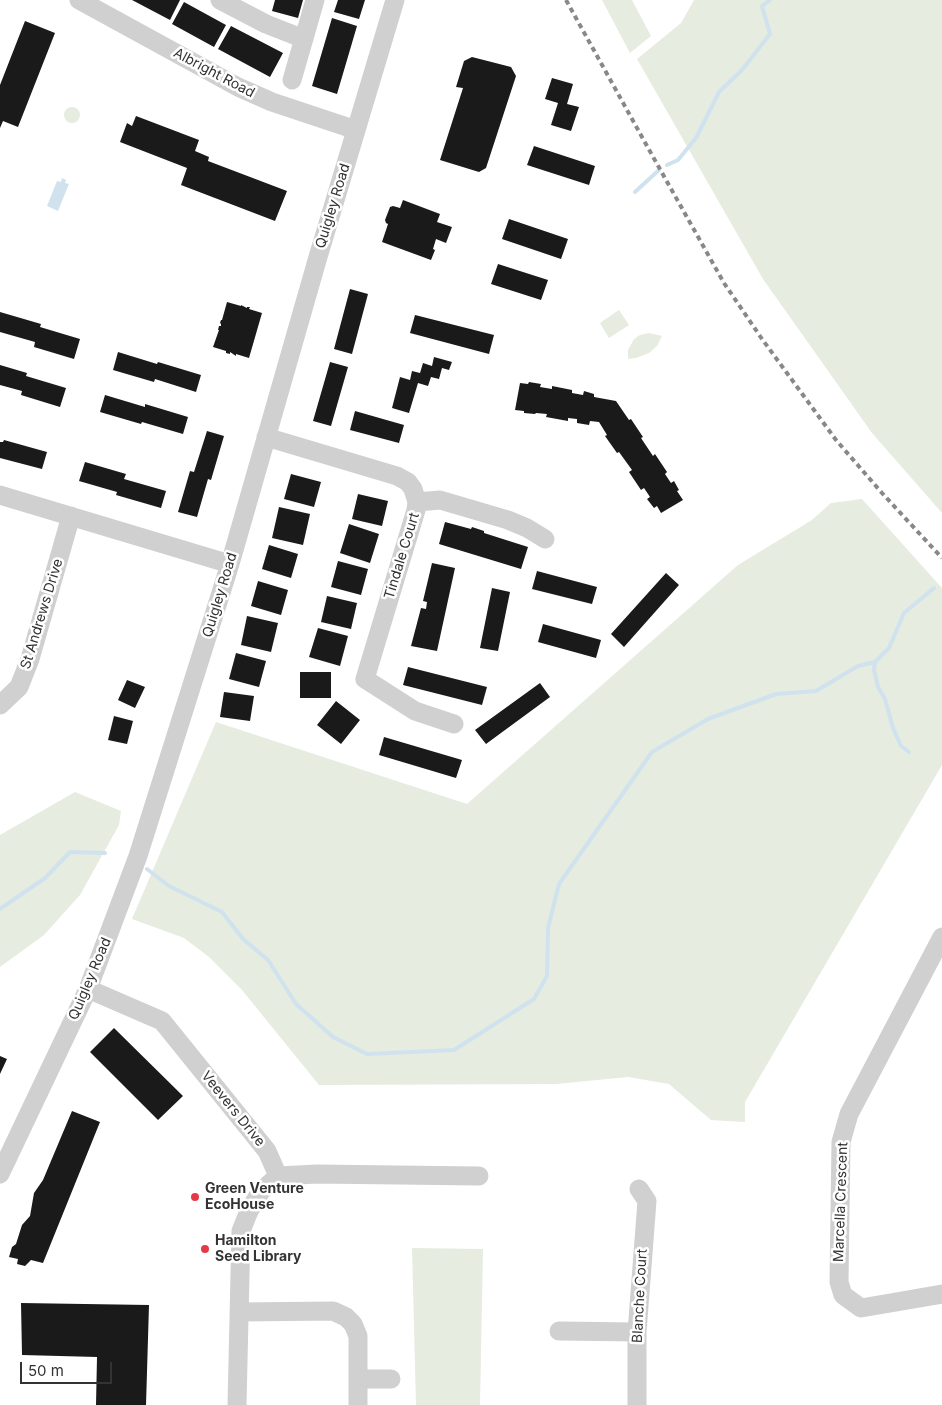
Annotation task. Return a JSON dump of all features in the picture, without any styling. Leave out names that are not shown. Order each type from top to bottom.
[{"type":"street","points":[[220,0],[266,24],[304,39]]},
{"type":"street","points":[[292,80],[315,0]]},
{"type":"street","name":"Quigley Road","points":[[0,1174],[88,990],[138,856],[230,564],[395,0]]},
{"type":"street","name":"Albright Road","points":[[87,2],[238,87],[272,102],[356,130]]},
{"type":"street","name":"Tindale Court","points":[[266,437],[401,478],[408,482],[413,489],[417,502],[416,510],[365,679],[415,711],[454,724]]},
{"type":"street","points":[[0,494],[230,564]]},
{"type":"street","points":[[417,502],[440,500],[508,520],[527,528],[545,539]]},
{"type":"street","name":"St Andrews Drive","points":[[0,704],[19,687],[30,660],[71,516]]},
{"type":"street","name":"Marcella Crescent","points":[[942,937],[849,1114],[841,1142],[839,1282],[843,1295],[861,1308],[942,1294]]},
{"type":"street","name":"Veevers Drive","points":[[88,990],[162,1021],[267,1151],[278,1176]]},
{"type":"street","points":[[237,1405],[240,1231],[261,1191],[278,1176],[317,1174],[479,1176]]},
{"type":"street","name":"Blanche Court","points":[[638,1405],[637,1332],[647,1201],[639,1189]]},
{"type":"street","points":[[239,1312],[333,1311],[346,1317],[353,1324],[358,1336],[358,1405]]},
{"type":"street","points":[[559,1331],[637,1332]]},
{"type":"street","points":[[358,1379],[391,1379]]},
{"type":"shaded area","points":[[602,0],[632,0],[651,36],[630,53]]},
{"type":"shaded area","points":[[694,0],[942,0],[942,513],[872,433],[763,279],[637,59],[681,23]]},
{"type":"shaded area","points":[[72,107],[78,109],[80,115],[78,121],[72,123],[66,121],[64,115],[66,109]]},
{"type":"shaded area","points":[[619,310],[629,325],[609,338],[600,323]]},
{"type":"shaded area","points":[[649,333],[662,336],[657,346],[649,353],[628,359],[628,350],[634,339]]},
{"type":"shaded area","points":[[862,499],[942,588],[942,765],[745,1102],[745,1122],[711,1120],[669,1084],[628,1077],[556,1084],[319,1085],[242,990],[209,957],[184,938],[132,919],[216,722],[467,804],[738,565],[812,520],[831,503]]},
{"type":"shaded area","points":[[75,792],[121,811],[119,825],[80,895],[44,935],[0,967],[0,835]]},
{"type":"shaded area","points":[[412,1248],[483,1249],[480,1405],[416,1405]]},
{"type":"water","points":[[62,178],[66,180],[65,183],[69,184],[58,211],[47,206],[57,181],[61,182]]},
{"type":"building","points":[[132,0],[180,0],[170,20]]},
{"type":"building","points":[[275,0],[303,0],[298,18],[272,11]]},
{"type":"building","points":[[338,0],[365,0],[359,19],[334,12]]},
{"type":"building","points":[[184,2],[226,25],[214,47],[172,24]]},
{"type":"building","points":[[332,18],[357,26],[337,94],[312,86]]},
{"type":"building","points":[[25,21],[55,33],[18,127],[3,121],[0,128],[0,85]]},
{"type":"building","points":[[231,26],[283,53],[270,77],[218,49]]},
{"type":"building","points":[[472,57],[511,67],[516,76],[486,168],[479,172],[440,160],[463,88],[456,87],[464,61]]},
{"type":"building","points":[[552,78],[573,84],[567,104],[579,107],[571,131],[551,125],[558,103],[545,99]]},
{"type":"building","points":[[136,116],[199,140],[195,151],[209,157],[208,161],[287,191],[275,221],[181,185],[187,168],[120,142],[127,123],[132,126]]},
{"type":"building","points":[[534,146],[595,166],[589,185],[527,165]]},
{"type":"building","points":[[403,200],[440,214],[437,222],[452,227],[446,243],[436,239],[433,249],[435,250],[431,260],[382,242],[388,224],[385,220],[390,207],[400,208]]},
{"type":"building","points":[[509,219],[568,239],[561,259],[502,239]]},
{"type":"building","points":[[498,264],[548,280],[541,300],[491,284]]},
{"type":"building","points":[[350,289],[368,294],[352,354],[334,349]]},
{"type":"building","points":[[227,302],[247,308],[250,307],[249,309],[262,313],[249,358],[236,354],[236,356],[230,352],[230,354],[226,353],[226,351],[213,347]]},
{"type":"building","points":[[0,312],[41,324],[40,327],[80,339],[74,359],[34,347],[35,342],[0,332]]},
{"type":"building","points":[[415,315],[494,335],[489,354],[410,333]]},
{"type":"building","points":[[118,352],[201,375],[196,392],[155,379],[154,382],[113,370]]},
{"type":"building","points":[[434,357],[452,362],[449,370],[442,368],[439,379],[431,377],[428,386],[418,383],[409,413],[392,408],[400,377],[410,380],[412,371],[420,373],[423,363],[432,366]]},
{"type":"building","points":[[330,362],[348,367],[331,426],[313,421]]},
{"type":"building","points":[[0,365],[27,373],[26,376],[66,388],[60,407],[21,395],[22,391],[0,385]]},
{"type":"building","points":[[529,382],[541,384],[540,387],[552,389],[552,386],[572,390],[572,393],[583,395],[584,391],[594,394],[594,397],[616,401],[629,420],[631,419],[653,456],[655,454],[667,472],[665,474],[671,483],[674,481],[679,490],[677,491],[683,500],[661,513],[657,506],[654,508],[647,499],[650,497],[644,488],[641,490],[629,472],[632,470],[605,436],[607,435],[599,422],[590,421],[589,425],[577,423],[577,419],[568,418],[568,421],[546,417],[547,414],[524,413],[524,411],[515,410],[520,383],[528,384]]},
{"type":"building","points":[[105,395],[145,407],[145,404],[188,417],[183,434],[100,412]]},
{"type":"building","points":[[355,411],[404,425],[399,443],[350,430]]},
{"type":"building","points":[[207,431],[224,436],[211,480],[208,479],[197,517],[178,512],[190,471],[194,472]]},
{"type":"building","points":[[4,440],[47,452],[42,469],[0,458],[0,442]]},
{"type":"building","points":[[85,462],[126,474],[124,479],[166,491],[161,508],[116,495],[117,492],[79,481]]},
{"type":"building","points":[[291,474],[321,482],[314,507],[284,499]]},
{"type":"building","points":[[358,494],[388,501],[382,526],[352,519]]},
{"type":"building","points":[[279,507],[310,514],[303,545],[272,538]]},
{"type":"building","points":[[445,522],[471,529],[472,527],[484,531],[484,533],[528,547],[521,569],[439,544]]},
{"type":"building","points":[[349,524],[379,534],[370,563],[340,553]]},
{"type":"building","points":[[269,545],[298,554],[291,578],[262,569]]},
{"type":"building","points":[[338,561],[368,569],[361,595],[331,587]]},
{"type":"building","points":[[432,563],[455,568],[437,651],[411,646],[421,608],[426,609],[427,602],[423,601]]},
{"type":"building","points":[[537,571],[597,587],[592,604],[532,589]]},
{"type":"building","points":[[666,573],[679,585],[624,647],[611,634]]},
{"type":"building","points":[[258,581],[288,590],[281,615],[251,606]]},
{"type":"building","points":[[492,588],[510,592],[498,651],[480,648]]},
{"type":"building","points":[[327,596],[357,603],[351,629],[321,622]]},
{"type":"building","points":[[247,616],[278,623],[271,652],[241,645]]},
{"type":"building","points":[[543,624],[601,640],[596,658],[538,642]]},
{"type":"building","points":[[318,628],[348,636],[340,666],[309,657]]},
{"type":"building","points":[[236,653],[266,661],[259,687],[229,679]]},
{"type":"building","points":[[408,667],[487,687],[482,705],[403,685]]},
{"type":"building","points":[[300,672],[331,672],[331,698],[300,698]]},
{"type":"building","points":[[127,680],[145,687],[135,708],[118,700]]},
{"type":"building","points":[[540,683],[550,697],[486,744],[475,730]]},
{"type":"building","points":[[224,692],[254,696],[250,721],[220,717]]},
{"type":"building","points":[[336,701],[360,720],[341,744],[317,725]]},
{"type":"building","points":[[114,716],[133,721],[127,744],[108,740]]},
{"type":"building","points":[[384,737],[462,760],[456,778],[379,755]]},
{"type":"building","points":[[114,1028],[183,1096],[158,1120],[90,1052]]},
{"type":"building","points":[[0,1056],[7,1059],[0,1074]]},
{"type":"building","points":[[72,1111],[100,1122],[43,1263],[31,1260],[25,1266],[17,1264],[18,1259],[9,1257],[12,1247],[16,1244],[22,1225],[30,1216],[34,1193],[43,1180]]},
{"type":"building","points":[[21,1303],[149,1305],[146,1405],[96,1405],[97,1357],[22,1355]]},
{"type":"waterway","points":[[667,165],[678,160],[696,138],[719,92],[742,70],[770,34],[762,6],[770,0]]},
{"type":"waterway","points":[[635,192],[659,170]]},
{"type":"waterway","points":[[147,869],[169,886],[222,912],[243,939],[268,960],[296,1004],[333,1037],[367,1054],[454,1050],[534,999],[547,976],[548,928],[559,884],[652,752],[708,719],[776,694],[816,691],[858,666],[875,662],[889,648],[904,613],[934,588]]},
{"type":"waterway","points":[[875,662],[874,670],[878,687],[885,699],[893,728],[901,746],[909,752]]},
{"type":"waterway","points":[[0,909],[45,878],[70,852],[105,853]]},
{"type":"railway","points":[[566,0],[724,283],[762,339],[836,440],[942,558]]},
{"type":"place","name":"Green Venture EcoHouse","points":[[195,1197]]},
{"type":"place","name":"Hamilton Seed Library","points":[[205,1249]]}]
